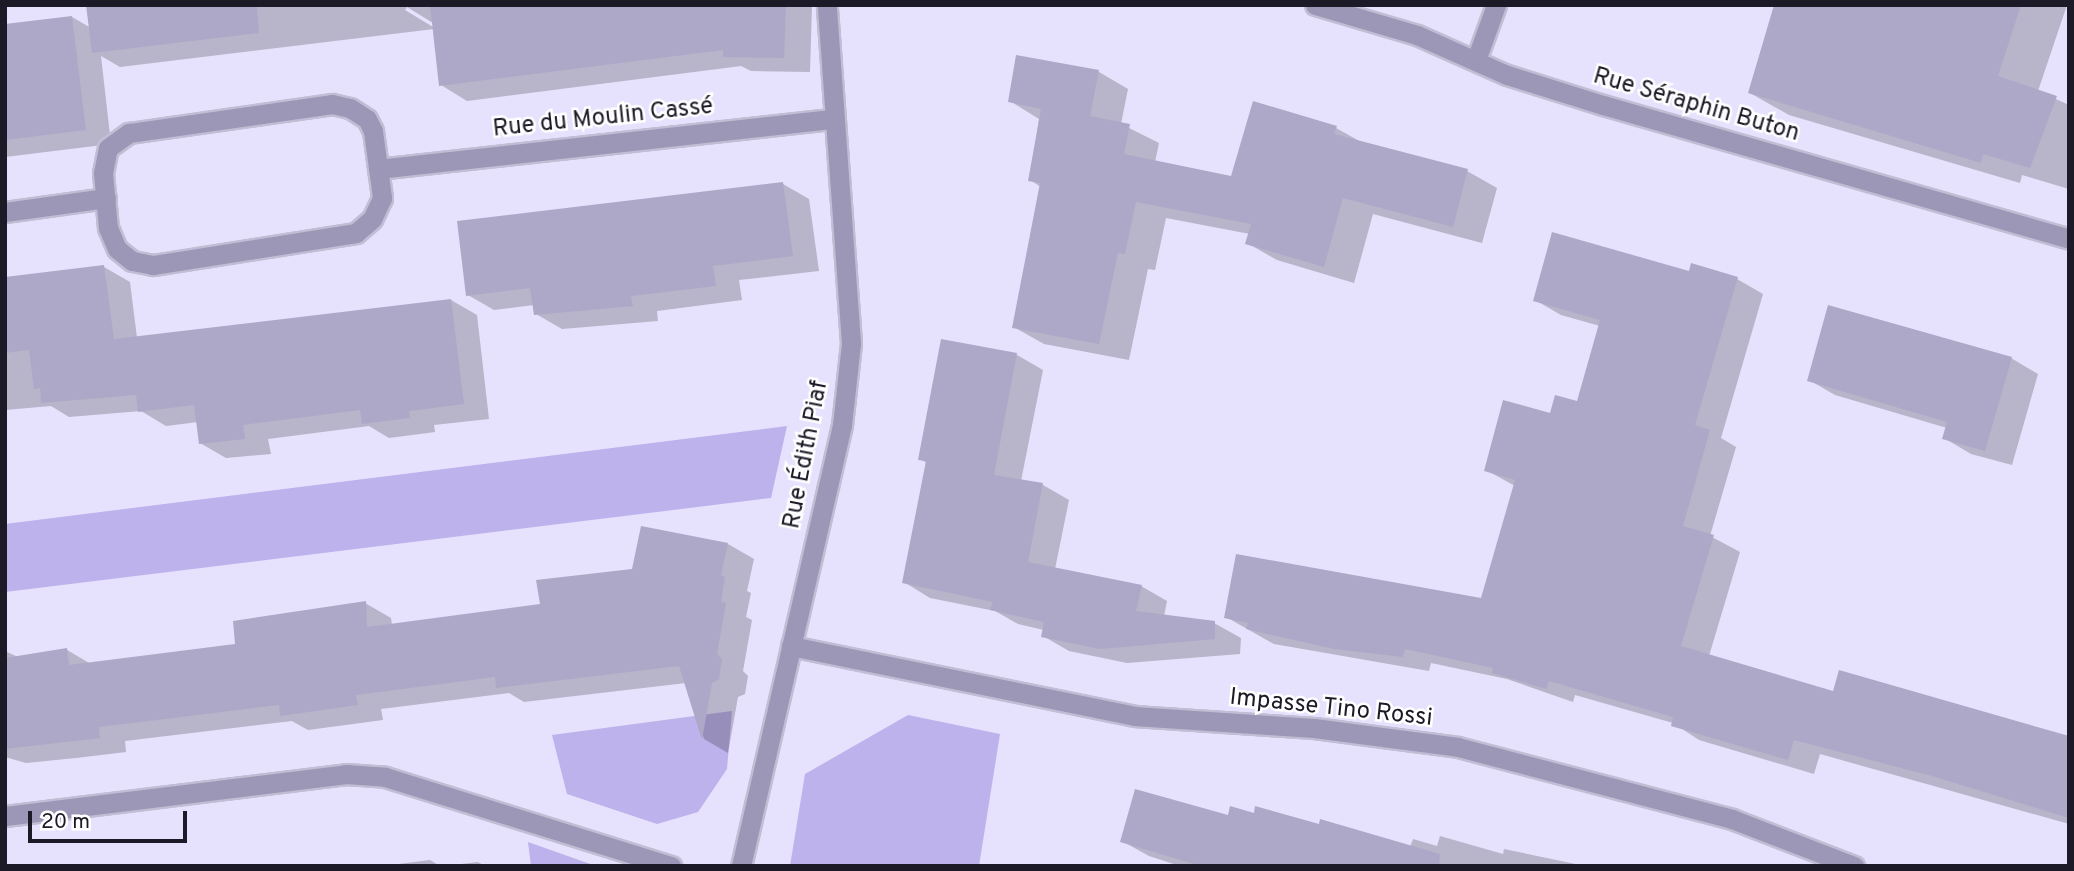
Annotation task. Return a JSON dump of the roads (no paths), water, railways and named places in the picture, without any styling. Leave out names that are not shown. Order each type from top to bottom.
[{"type":"street","name":"Rue Édith Piaf","points":[[741,866],[842,425],[850,343],[827,5]]},
{"type":"street","name":"Rue Séraphin Buton","points":[[1315,5],[1417,35],[1476,60],[1603,105],[2069,239]]},
{"type":"street","points":[[1476,60],[1496,5]]},
{"type":"street","points":[[332,104],[350,108],[368,119],[378,169],[382,198],[372,219],[356,233],[153,265],[132,261],[117,249],[108,228],[108,148],[129,133],[332,104]]},
{"type":"street","name":"Rue du Moulin Cassé","points":[[378,169],[834,119]]},
{"type":"street","points":[[5,212],[106,198]]},
{"type":"street","name":"Impasse Tino Rossi","points":[[791,646],[1134,716],[1314,728],[1458,747],[1732,819],[1854,866]]},
{"type":"street","points":[[5,816],[346,774],[385,777],[671,866]]}]
